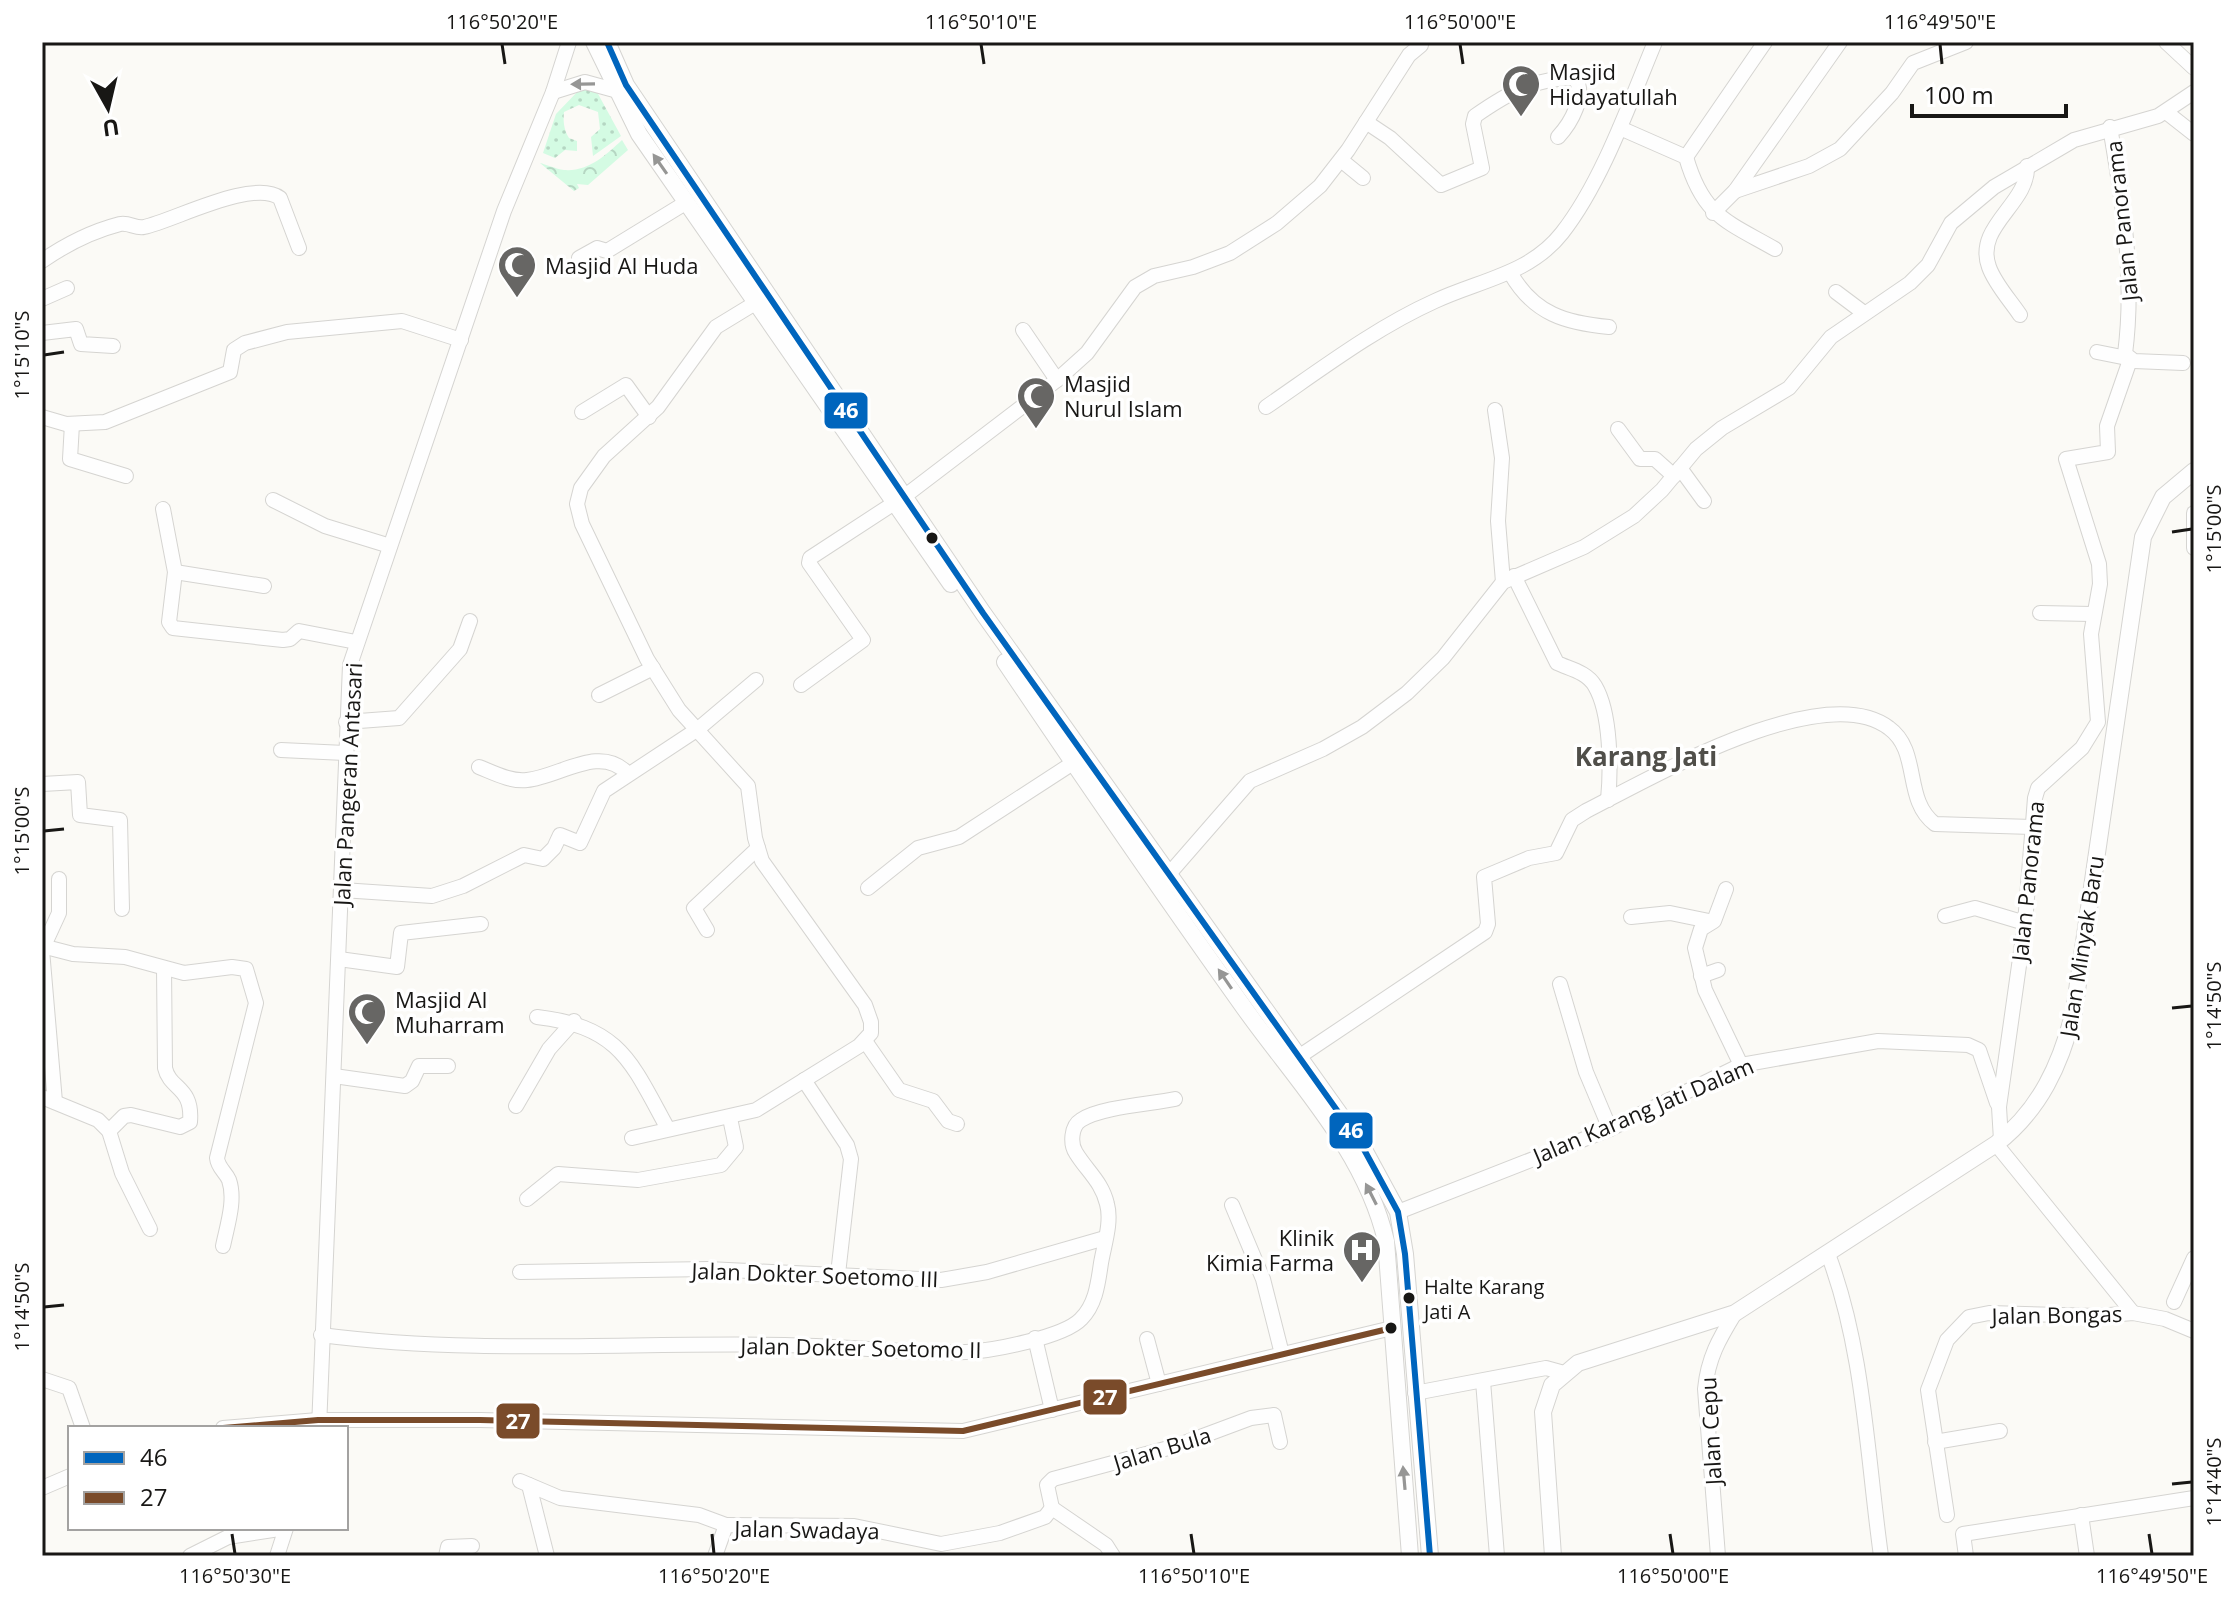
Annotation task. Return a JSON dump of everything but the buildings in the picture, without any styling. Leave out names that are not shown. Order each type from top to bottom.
[{"type":"main road","points":[[594,42],[614,90],[639,134],[1361,1144],[1398,1212],[1405,1254],[1430,1556]]},
{"type":"main road","points":[[607,42],[626,85],[1073,763],[1145,870],[1346,1146],[1378,1209],[1386,1241],[1410,1556]]},
{"type":"main road","name":"Jalan Minyak Baru","points":[[1549,1390],[1564,1373],[1585,1362],[1735,1313],[1998,1142],[2048,1085],[2066,1045],[2074,1011],[2138,562],[2157,506],[2178,482],[2194,471]]},
{"type":"main road","name":"Jalan Minyak Baru","points":[[1549,1390],[1585,1362]]},
{"type":"main road","points":[[1549,1390],[1544,1423],[1553,1556]]},
{"type":"street","name":"Jalan Pangeran Antasari","points":[[319,1424],[349,673],[356,642],[504,211],[553,92],[569,42]]},
{"type":"street","points":[[1266,407],[1364,340],[1436,300],[1511,274],[1561,235],[1620,128],[1655,42]]},
{"type":"street","points":[[1765,42],[1686,157],[1692,180],[1713,213],[1775,249]]},
{"type":"street","points":[[1713,213],[1735,191],[1840,42]]},
{"type":"street","points":[[1735,191],[1796,172],[1840,149],[1892,93],[1913,63],[1966,42]]},
{"type":"street","points":[[2166,42],[2194,68]]},
{"type":"street","points":[[801,685],[863,640],[809,560],[899,500],[1057,380],[1096,343],[1135,287],[1154,276],[1193,267],[1230,253],[1277,223],[1320,186],[1341,160],[1409,55],[1421,45]]},
{"type":"street","points":[[1366,122],[1390,138],[1441,185],[1482,168],[1473,124],[1475,116],[1528,84],[1575,78],[1580,89],[1578,100],[1569,125],[1558,137]]},
{"type":"street","points":[[553,92],[585,82],[614,90]]},
{"type":"street","points":[[1169,874],[1250,781],[1323,749],[1362,727],[1407,693],[1443,658],[1508,579],[1612,531],[1649,504],[1696,449],[1722,428],[1789,388],[1818,348],[1910,283],[1928,265],[1959,214],[2027,166],[2074,140],[2110,127],[2145,121],[2166,112],[2194,92]]},
{"type":"street","points":[[2166,112],[2194,134]]},
{"type":"street","name":"Jalan Panorama","points":[[1998,1142],[1999,1107],[2025,923],[2038,788],[2082,748],[2098,722],[2092,659],[2092,614],[2100,584],[2099,564],[2066,459],[2108,452],[2107,426],[2128,359],[2131,307],[2129,258],[2110,127]]},
{"type":"street","points":[[1620,128],[1686,157]]},
{"type":"street","points":[[1341,160],[1363,178]]},
{"type":"street","points":[[2020,315],[1989,268],[1987,254],[1992,232],[2025,186],[2027,166]]},
{"type":"street","points":[[42,261],[69,243],[122,223],[141,228],[229,198],[266,193],[280,198],[299,248]]},
{"type":"street","points":[[579,258],[597,248],[607,251],[687,202]]},
{"type":"street","points":[[1511,274],[1550,315],[1565,322],[1609,327]]},
{"type":"street","points":[[42,299],[67,288]]},
{"type":"street","points":[[1836,292],[1864,313]]},
{"type":"street","points":[[632,1138],[756,1110],[865,1041],[871,1022],[865,1005],[780,889],[758,848],[748,786],[679,710],[629,628],[582,524],[577,504],[581,488],[604,456],[649,417],[716,327],[757,302]]},
{"type":"street","points":[[42,417],[72,424],[115,420],[230,372],[234,350],[245,343],[287,332],[402,321],[461,340]]},
{"type":"street","points":[[42,333],[76,329],[80,344],[113,346]]},
{"type":"street","points":[[1023,330],[1057,380]]},
{"type":"street","points":[[2097,352],[2128,359],[2183,363]]},
{"type":"street","points":[[582,412],[626,385],[649,417]]},
{"type":"street","points":[[1495,410],[1502,458],[1498,521],[1508,579],[1557,663],[1581,673],[1595,686],[1609,739],[1608,800]]},
{"type":"street","points":[[72,424],[71,460],[126,476]]},
{"type":"street","points":[[1618,429],[1640,459],[1655,459],[1677,472],[1704,501]]},
{"type":"street","points":[[273,500],[325,526],[390,546]]},
{"type":"street","points":[[163,509],[175,572],[169,622],[173,628],[283,640],[290,639],[299,631],[356,642]]},
{"type":"street","points":[[2194,513],[2194,548]]},
{"type":"street","points":[[175,572],[264,586]]},
{"type":"street","points":[[2040,613],[2092,614]]},
{"type":"street","points":[[346,722],[399,718],[460,649],[470,621]]},
{"type":"street","points":[[599,695],[653,668]]},
{"type":"street","points":[[342,890],[432,896],[463,886],[524,855],[543,859],[554,848],[560,835],[580,843],[604,791],[698,729],[756,680]]},
{"type":"street","points":[[1300,1056],[1439,961],[1472,943],[1488,924],[1484,877],[1529,858],[1556,853],[1572,820],[1608,800],[1728,741],[1788,722],[1849,713],[1884,725],[1905,748],[1919,809],[1935,824],[2032,827]]},
{"type":"street","points":[[281,750],[345,753]]},
{"type":"street","points":[[479,767],[524,781],[592,762],[609,761],[627,773]]},
{"type":"street","points":[[868,888],[918,848],[959,837],[1073,763]]},
{"type":"street","points":[[42,784],[78,782],[80,815],[116,817],[120,820],[122,909]]},
{"type":"street","points":[[707,930],[694,908],[758,848]]},
{"type":"street","points":[[59,879],[59,913],[43,946],[48,1100],[98,1120],[109,1131],[122,1173],[150,1229]]},
{"type":"street","points":[[1631,917],[1670,913],[1714,921],[1726,889]]},
{"type":"street","points":[[1945,916],[1975,908],[2025,923]]},
{"type":"street","points":[[1709,921],[1701,929],[1695,948],[1701,976],[1741,1065]]},
{"type":"street","points":[[339,959],[397,967],[401,933],[481,924]]},
{"type":"street","points":[[43,946],[73,954],[125,957],[184,973],[232,967],[246,969],[256,1003],[217,1158],[218,1167],[229,1181],[231,1195],[223,1246]]},
{"type":"street","points":[[109,1131],[124,1116],[131,1115],[180,1127],[190,1122],[187,1095],[166,1075],[164,968]]},
{"type":"street","points":[[1701,976],[1718,970]]},
{"type":"street","points":[[1560,984],[1586,1072],[1610,1129]]},
{"type":"street","points":[[537,1017],[574,1021],[619,1047],[668,1129]]},
{"type":"street","points":[[516,1106],[549,1049],[574,1021]]},
{"type":"street","points":[[865,1041],[899,1090],[933,1101],[948,1121],[957,1124]]},
{"type":"street","name":"Jalan Karang Jati Dalam","points":[[1398,1212],[1610,1129],[1741,1065],[1878,1041],[1968,1045],[1979,1050],[1999,1107]]},
{"type":"street","points":[[334,1076],[405,1086],[412,1081],[419,1066],[448,1066]]},
{"type":"street","points":[[804,1080],[847,1145],[851,1159],[838,1274]]},
{"type":"street","name":"Jalan Dokter Soetomo II","points":[[321,1335],[412,1345],[616,1348],[786,1345],[965,1352],[1035,1338],[1074,1324],[1090,1308],[1098,1284],[1107,1204],[1100,1184],[1075,1152],[1074,1128],[1080,1120],[1095,1115],[1175,1099]]},
{"type":"street","points":[[527,1199],[558,1174],[638,1180],[721,1165],[736,1147],[730,1118]]},
{"type":"street","points":[[1998,1142],[2133,1313]]},
{"type":"street","points":[[1232,1205],[1263,1279],[1282,1354]]},
{"type":"street","name":"Jalan Dokter Soetomo III","points":[[520,1272],[708,1269],[941,1280],[987,1272],[1105,1238]]},
{"type":"street","points":[[1828,1254],[1843,1293],[1854,1348],[1881,1556]]},
{"type":"street","points":[[2174,1302],[2194,1258]]},
{"type":"street","name":"Jalan Cepu","points":[[1718,1556],[1705,1389],[1708,1364],[1715,1344],[1735,1313]]},
{"type":"street","name":"Jalan Bongas","points":[[1947,1515],[1928,1390],[1947,1340],[1969,1317],[1989,1313],[2098,1316],[2133,1313],[2165,1319],[2194,1331]]},
{"type":"street","points":[[271,1426],[480,1420],[963,1431],[1392,1328]]},
{"type":"street","points":[[1035,1338],[1052,1410]]},
{"type":"street","points":[[1147,1339],[1159,1384]]},
{"type":"street","points":[[1415,1393],[1546,1368],[1564,1373]]},
{"type":"street","points":[[42,1379],[69,1388],[82,1426]]},
{"type":"street","points":[[1483,1381],[1497,1556]]},
{"type":"street","name":"Jalan Bula","points":[[1052,1508],[1047,1485],[1053,1479],[1176,1446],[1251,1418],[1274,1415],[1280,1442]]},
{"type":"street","points":[[1935,1442],[2000,1431]]},
{"type":"street","points":[[42,1488],[68,1477]]},
{"type":"street","points":[[547,1556],[525,1483],[560,1498],[699,1515],[720,1520],[726,1525]]},
{"type":"street","points":[[1966,1556],[1963,1534],[2194,1498],[2194,1504]]},
{"type":"street","points":[[1052,1508],[1106,1545],[1113,1556]]},
{"type":"street","name":"Jalan Swadaya","points":[[715,1556],[726,1525],[854,1526],[941,1550],[1045,1517],[1052,1508]]},
{"type":"street","points":[[2081,1515],[2087,1556]]},
{"type":"street","points":[[190,1556],[228,1537],[273,1530]]},
{"type":"street","points":[[277,1556],[285,1530]]},
{"type":"street","points":[[446,1556],[448,1547],[472,1546]]},
{"type":"green space","points":[[580,89],[597,92],[621,136],[593,156],[591,137],[600,129],[598,112],[579,105],[564,112],[566,132],[569,138],[577,141],[577,151],[565,150],[555,158],[543,153],[556,114]]},
{"type":"green space","points":[[622,140],[628,150],[588,185],[577,184],[579,188],[574,191],[540,163],[564,170],[581,168],[603,157]]},
{"type":"transit line","name":"46","points":[[607,42],[626,85],[983,613],[1361,1144],[1398,1212],[1405,1254],[1430,1556]]},
{"type":"transit line","name":"27","points":[[247,1426],[318,1420],[480,1420],[963,1431],[1392,1328]]},
{"type":"place","name":"Masjid Hidayatullah","points":[[1521,118]]},
{"type":"place","name":"Masjid Al Huda","points":[[517,299]]},
{"type":"place","name":"Masjid Nurul Islam","points":[[1036,430]]},
{"type":"place","name":"Masjid Al Muharram","points":[[367,1046]]},
{"type":"place","name":"Klinik Kimia Farma","points":[[1362,1284]]},
{"type":"place","name":"Halte Karang Jati A","points":[[1409,1298]]},
{"type":"district","name":"Karang Jati","points":[[1646,756]]}]
